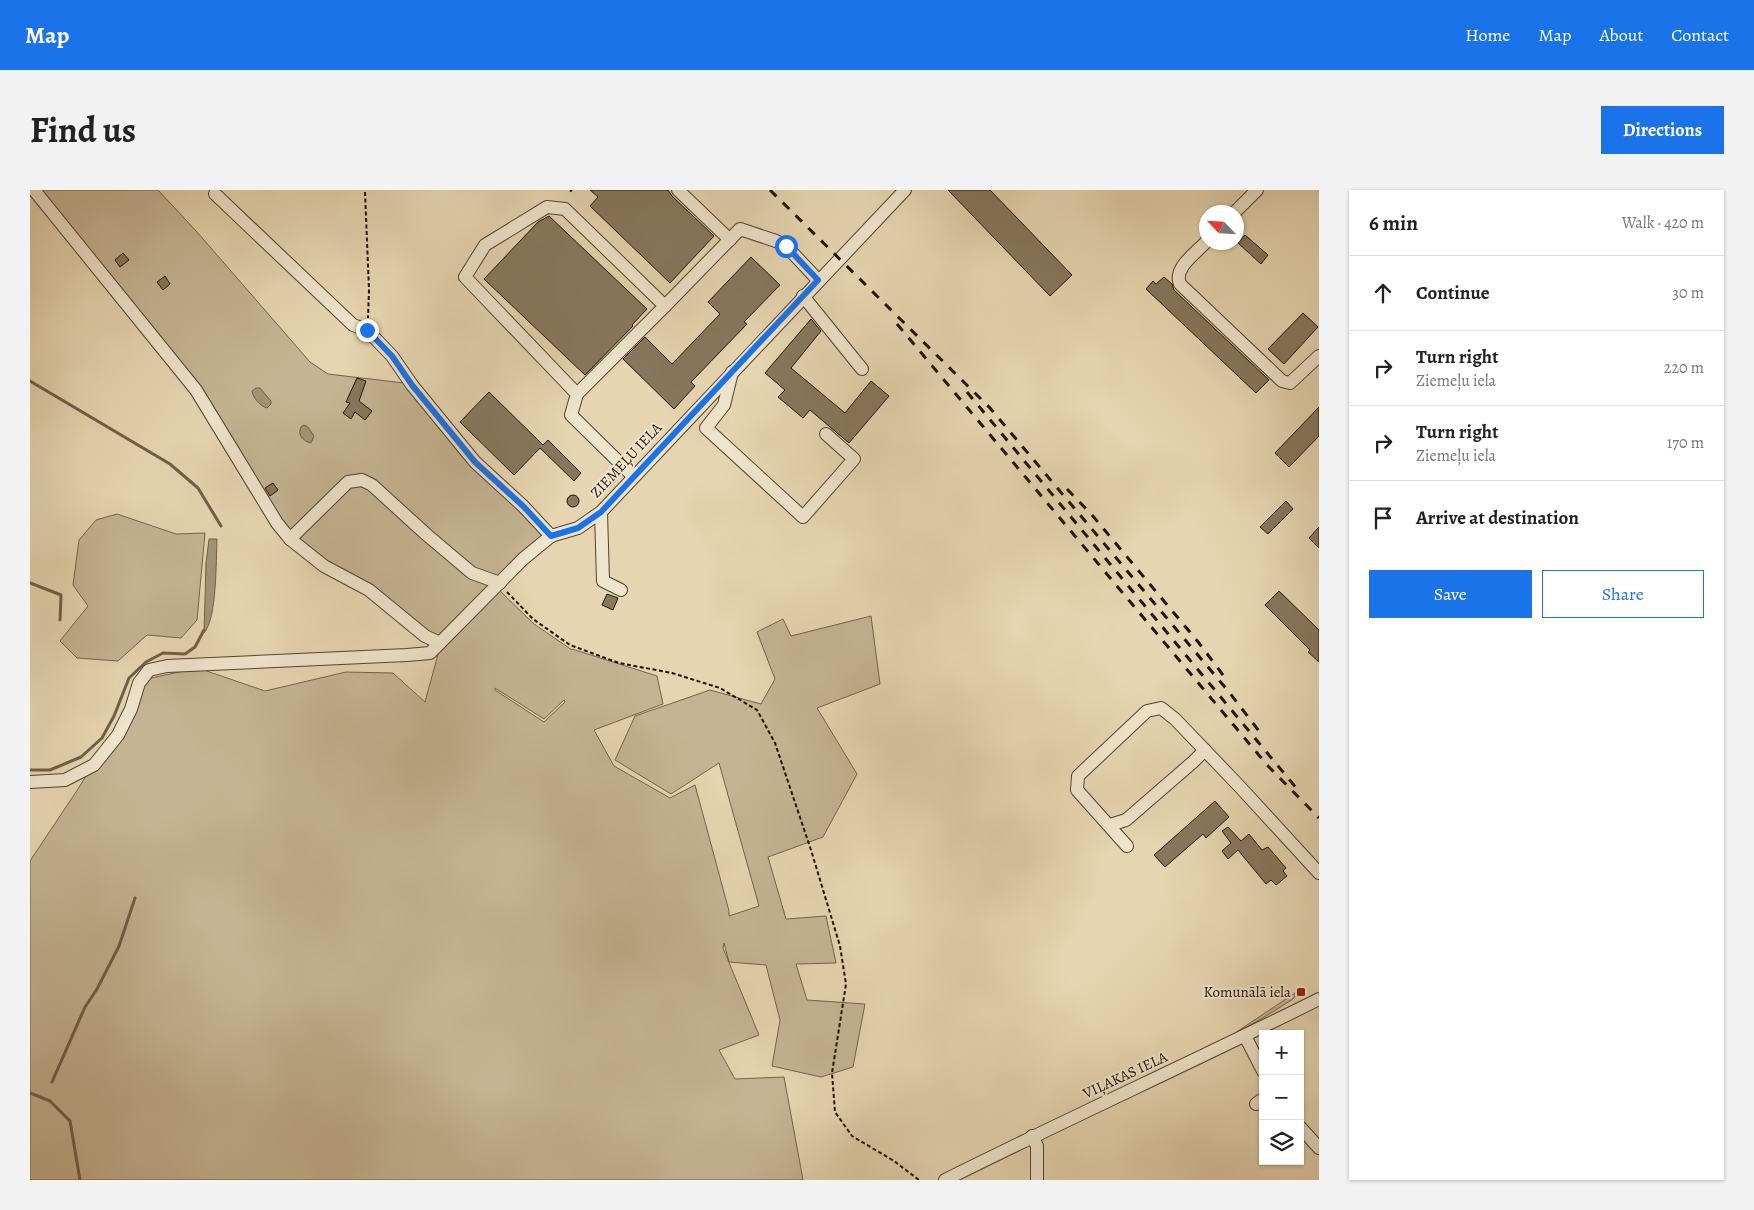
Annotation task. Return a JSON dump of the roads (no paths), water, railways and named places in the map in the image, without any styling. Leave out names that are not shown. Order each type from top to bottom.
[{"type":"street","points":[[34,190],[196,390],[277,523],[290,538],[324,566],[369,590],[425,636],[440,643]]},
{"type":"street","points":[[678,190],[730,240]]},
{"type":"street","name":"ZIEMEĻU IELA","points":[[551,536],[578,528],[601,512],[905,190]]},
{"type":"street","points":[[1242,205],[1257,190]]},
{"type":"street","points":[[30,782],[65,780],[94,765],[118,735],[131,709],[139,683],[149,670],[167,666],[430,653],[523,559],[551,536],[523,506],[475,462],[412,385],[392,356],[367,330],[353,325],[215,194]]},
{"type":"street","points":[[577,394],[465,277],[484,244],[547,207],[565,209],[665,306]]},
{"type":"street","points":[[633,476],[571,415],[577,394],[740,229],[786,246],[818,280]]},
{"type":"street","points":[[1199,250],[1180,270],[1177,278],[1180,284],[1282,381],[1290,383],[1319,356]]},
{"type":"street","points":[[803,296],[862,369]]},
{"type":"street","points":[[732,372],[724,405],[706,428],[802,517],[854,459],[826,434]]},
{"type":"street","points":[[290,538],[348,482],[362,480],[372,485],[472,573],[500,583]]},
{"type":"street","points":[[601,512],[603,582],[621,590]]},
{"type":"street","points":[[1127,846],[1077,790],[1078,776],[1147,711],[1161,708],[1175,718],[1319,873]]},
{"type":"street","points":[[1110,825],[1126,820],[1205,750]]},
{"type":"street","name":"VIĻAKAS IELA","points":[[945,1180],[1032,1136],[1245,1036],[1319,998]]},
{"type":"street","points":[[1245,1036],[1259,1063]]},
{"type":"street","points":[[1304,1131],[1319,1148]]},
{"type":"street","points":[[1032,1136],[1037,1146],[1037,1180]]},
{"type":"waterway","points":[[30,381],[170,464],[198,488],[221,526]]},
{"type":"waterway","points":[[30,583],[61,595],[60,620]]},
{"type":"waterway","points":[[30,770],[50,770],[81,757],[102,738],[114,716],[129,678],[146,662],[163,653],[185,654],[195,647],[204,630]]},
{"type":"waterway","points":[[52,1082],[85,1007],[97,989],[119,946],[135,898]]},
{"type":"waterway","points":[[30,1093],[50,1101],[70,1121],[80,1180]]},
{"type":"railway","points":[[770,190],[990,408],[1229,692],[1262,735]]},
{"type":"railway","points":[[897,324],[1268,766],[1319,818]]},
{"type":"railway","points":[[967,392],[1298,790]]},
{"type":"railway","points":[[1067,489],[1092,515],[1199,643],[1226,679]]},
{"type":"place","name":"Komunālā iela","points":[[1301,992]]}]
